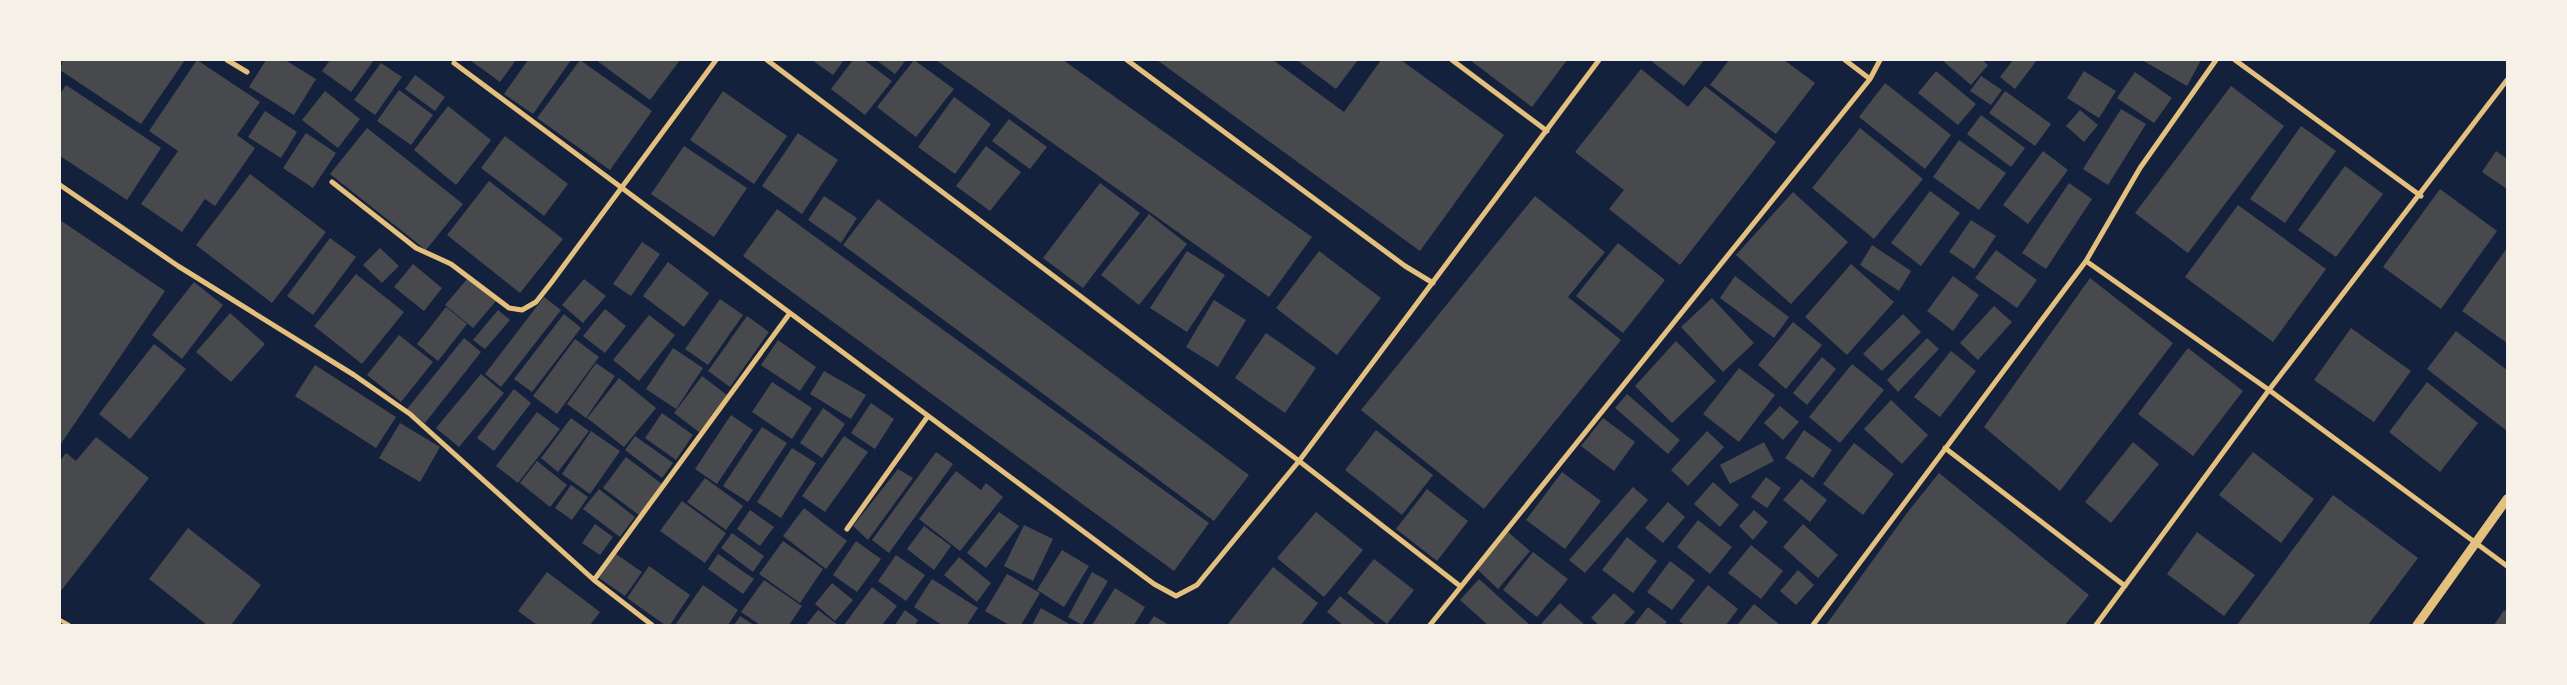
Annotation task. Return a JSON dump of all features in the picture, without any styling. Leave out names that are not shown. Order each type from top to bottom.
[{"type":"street","points":[[227,60],[247,72]]},
{"type":"street","points":[[332,182],[416,248],[451,264],[509,308],[522,310],[536,302],[623,188],[716,60]]},
{"type":"street","points":[[767,60],[1299,461],[1460,586]]},
{"type":"street","points":[[1127,60],[1405,266],[1433,283]]},
{"type":"street","points":[[1452,60],[1547,131]]},
{"type":"street","points":[[454,63],[1154,584],[1176,596],[1185,593],[1197,585],[1299,461],[1599,60]]},
{"type":"street","points":[[1845,60],[1870,79]]},
{"type":"street","points":[[1430,625],[1870,79],[1880,60]]},
{"type":"street","points":[[1813,625],[2086,260],[2140,168],[2216,60]]},
{"type":"street","points":[[2235,60],[2420,196]]},
{"type":"street","points":[[2096,625],[2269,390],[2420,196],[2507,80]]},
{"type":"street","points":[[60,186],[178,266],[354,374],[410,414],[594,580],[652,625]]},
{"type":"street","points":[[2086,260],[2269,390],[2507,566]]},
{"type":"street","points":[[594,580],[790,313]]},
{"type":"street","points":[[847,529],[928,416]]},
{"type":"street","points":[[1945,448],[2125,586]]},
{"type":"street","points":[[2417,625],[2507,499]]},
{"type":"lane","points":[[60,620],[69,625]]},
{"type":"building","points":[[63,60],[185,60],[141,124],[60,70]]},
{"type":"building","points":[[197,60],[260,102],[237,135],[255,148],[215,206],[205,199],[182,232],[141,204],[178,151],[149,131]]},
{"type":"building","points":[[266,60],[285,60],[316,79],[294,115],[249,87]]},
{"type":"building","points":[[330,60],[374,60],[351,92],[322,71]]},
{"type":"building","points":[[470,60],[516,60],[500,82]]},
{"type":"building","points":[[528,60],[571,60],[533,114],[504,94]]},
{"type":"building","points":[[580,60],[652,111],[610,170],[537,118]]},
{"type":"building","points":[[596,60],[680,60],[650,100]]},
{"type":"building","points":[[812,60],[844,60],[833,75]]},
{"type":"building","points":[[853,60],[864,60],[892,81],[865,115],[831,89]]},
{"type":"building","points":[[876,60],[906,60],[895,74]]},
{"type":"building","points":[[914,60],[954,89],[916,137],[877,107]]},
{"type":"building","points":[[936,60],[1063,60],[1312,237],[1269,297]]},
{"type":"building","points":[[1157,60],[1273,60],[1344,112],[1381,60],[1401,60],[1504,135],[1420,251]]},
{"type":"building","points":[[1297,60],[1358,60],[1336,89]]},
{"type":"building","points":[[1470,60],[1567,60],[1532,107]]},
{"type":"building","points":[[1650,60],[1704,60],[1684,86]]},
{"type":"building","points":[[1729,60],[1784,60],[1815,83],[1776,134],[1710,85]]},
{"type":"building","points":[[1942,60],[1982,60],[1988,65],[1971,85]]},
{"type":"building","points":[[2013,60],[2037,60],[2015,89],[2000,77]]},
{"type":"building","points":[[2142,60],[2201,60],[2187,86]]},
{"type":"building","points":[[381,63],[402,77],[375,115],[354,100]]},
{"type":"building","points":[[1641,69],[1688,107],[1705,86],[1776,142],[1680,265],[1609,209],[1624,190],[1575,152]]},
{"type":"building","points":[[1936,71],[1976,104],[1958,125],[1918,93]]},
{"type":"building","points":[[2084,71],[2116,91],[2099,118],[2067,98]]},
{"type":"building","points":[[2135,72],[2172,98],[2154,123],[2117,98]]},
{"type":"building","points":[[415,75],[445,97],[435,111],[405,89]]},
{"type":"building","points":[[1981,76],[2002,90],[1991,105],[1970,91]]},
{"type":"building","points":[[1885,83],[1951,135],[1925,169],[1859,117]]},
{"type":"building","points":[[66,85],[161,148],[127,200],[60,156],[60,94]]},
{"type":"building","points":[[2231,86],[2284,126],[2188,253],[2135,213]]},
{"type":"building","points":[[399,90],[433,115],[411,145],[377,121]]},
{"type":"building","points":[[325,91],[360,119],[338,148],[302,120]]},
{"type":"building","points":[[723,91],[787,136],[754,184],[690,140]]},
{"type":"building","points":[[2005,91],[2051,124],[2035,146],[1989,113]]},
{"type":"building","points":[[954,97],[991,124],[955,174],[918,147]]},
{"type":"building","points":[[448,106],[491,140],[456,185],[414,150]]},
{"type":"building","points":[[2121,109],[2146,124],[2108,185],[2083,169]]},
{"type":"building","points":[[2080,110],[2098,125],[2084,142],[2066,126]]},
{"type":"building","points":[[265,111],[297,132],[281,158],[248,137]]},
{"type":"building","points":[[1981,115],[2025,148],[2011,167],[1967,134]]},
{"type":"building","points":[[1009,119],[1047,147],[1030,169],[992,141]]},
{"type":"building","points":[[2301,126],[2336,151],[2285,223],[2250,199]]},
{"type":"building","points":[[367,128],[463,204],[426,250],[330,174]]},
{"type":"building","points":[[1860,128],[1923,179],[1874,239],[1812,188]]},
{"type":"building","points":[[306,133],[336,153],[313,188],[283,168]]},
{"type":"building","points":[[798,133],[838,160],[802,214],[762,186]]},
{"type":"building","points":[[505,136],[568,184],[544,216],[481,168]]},
{"type":"building","points":[[1959,140],[2006,173],[1979,210],[1933,177]]},
{"type":"building","points":[[684,146],[747,188],[714,237],[651,194]]},
{"type":"building","points":[[986,146],[1021,172],[990,211],[956,186]]},
{"type":"building","points":[[2043,151],[2068,170],[2028,224],[2003,205]]},
{"type":"building","points":[[2496,151],[2507,159],[2507,189],[2482,172]]},
{"type":"building","points":[[2345,166],[2383,194],[2336,257],[2298,230]]},
{"type":"building","points":[[250,174],[326,232],[272,303],[196,245]]},
{"type":"building","points":[[489,181],[563,239],[520,293],[447,235]]},
{"type":"building","points":[[1100,183],[1140,213],[1083,288],[1043,258]]},
{"type":"building","points":[[2069,183],[2092,199],[2046,269],[2022,253]]},
{"type":"building","points":[[2440,189],[2497,231],[2441,309],[2383,267]]},
{"type":"building","points":[[1930,191],[1960,213],[1921,266],[1891,243]]},
{"type":"building","points":[[1793,192],[1848,242],[1791,304],[1736,255]]},
{"type":"building","points":[[824,196],[857,218],[841,243],[808,220]]},
{"type":"building","points":[[1535,196],[1605,252],[1568,297],[1621,340],[1484,509],[1361,410]]},
{"type":"building","points":[[878,199],[1249,475],[1214,521],[843,245]]},
{"type":"building","points":[[2238,205],[2326,269],[2273,342],[2185,277]]},
{"type":"building","points":[[777,209],[1209,523],[1174,571],[743,256]]},
{"type":"building","points":[[1149,214],[1187,244],[1139,305],[1101,275]]},
{"type":"building","points":[[60,220],[165,291],[60,445]]},
{"type":"building","points":[[1971,220],[1996,236],[1974,269],[1949,252]]},
{"type":"building","points":[[330,238],[356,257],[313,315],[287,296]]},
{"type":"building","points":[[642,242],[660,254],[631,296],[613,284]]},
{"type":"building","points":[[1618,243],[1665,280],[1623,333],[1576,296]]},
{"type":"building","points":[[1872,245],[1911,271],[1899,291],[1860,265]]},
{"type":"building","points":[[380,248],[399,266],[382,283],[363,265]]},
{"type":"building","points":[[2507,248],[2507,343],[2462,311]]},
{"type":"building","points":[[1996,250],[2037,280],[2017,308],[1975,278]]},
{"type":"building","points":[[1187,251],[1225,275],[1187,332],[1150,308]]},
{"type":"building","points":[[1319,251],[1381,298],[1337,355],[1276,308]]},
{"type":"building","points":[[668,262],[709,293],[684,327],[643,296]]},
{"type":"building","points":[[413,264],[442,288],[424,311],[394,287]]},
{"type":"building","points":[[1851,264],[1894,302],[1847,355],[1805,317]]},
{"type":"building","points":[[356,274],[404,312],[362,364],[314,326]]},
{"type":"building","points":[[1735,276],[1789,317],[1774,338],[1720,298]]},
{"type":"building","points":[[1953,276],[1979,295],[1953,331],[1927,311]]},
{"type":"building","points":[[468,278],[496,301],[473,328],[445,305]]},
{"type":"building","points":[[2090,278],[2173,343],[2060,491],[1984,427]]},
{"type":"building","points":[[584,279],[606,296],[583,323],[562,305]]},
{"type":"building","points":[[194,282],[223,305],[182,359],[152,335]]},
{"type":"building","points":[[544,297],[561,310],[501,387],[485,374]]},
{"type":"building","points":[[1712,298],[1754,343],[1723,372],[1681,327]]},
{"type":"building","points":[[720,299],[743,315],[708,365],[685,349]]},
{"type":"building","points":[[1214,300],[1246,320],[1218,367],[1186,347]]},
{"type":"building","points":[[1994,306],[2012,322],[1978,360],[1960,343]]},
{"type":"building","points":[[446,307],[467,324],[438,361],[417,344]]},
{"type":"building","points":[[605,309],[626,326],[605,353],[583,336]]},
{"type":"building","points":[[498,310],[510,320],[485,349],[473,340]]},
{"type":"building","points":[[230,313],[265,344],[231,382],[196,352]]},
{"type":"building","points":[[564,314],[581,328],[532,392],[514,379]]},
{"type":"building","points":[[1903,314],[1921,332],[1882,371],[1863,354]]},
{"type":"building","points":[[649,315],[675,335],[639,381],[613,360]]},
{"type":"building","points":[[747,316],[769,332],[730,387],[708,371]]},
{"type":"building","points":[[1793,322],[1822,345],[1786,389],[1758,365]]},
{"type":"building","points":[[2351,328],[2411,371],[2374,422],[2314,380]]},
{"type":"building","points":[[2456,331],[2507,370],[2507,431],[2427,369]]},
{"type":"building","points":[[1266,333],[1316,368],[1285,413],[1235,378]]},
{"type":"building","points":[[399,335],[433,362],[401,402],[367,375]]},
{"type":"building","points":[[464,338],[481,352],[425,423],[407,409]]},
{"type":"building","points":[[1927,338],[1939,349],[1898,392],[1887,380]]},
{"type":"building","points":[[575,339],[599,357],[557,414],[533,396]]},
{"type":"building","points":[[778,340],[816,367],[800,391],[761,365]]},
{"type":"building","points":[[1676,341],[1716,381],[1672,423],[1635,386]]},
{"type":"building","points":[[154,344],[186,369],[130,439],[99,414]]},
{"type":"building","points":[[673,348],[703,368],[676,409],[646,389]]},
{"type":"building","points":[[2188,348],[2243,391],[2193,456],[2138,414]]},
{"type":"building","points":[[1951,351],[1976,371],[1940,417],[1914,397]]},
{"type":"building","points":[[1822,357],[1836,369],[1807,405],[1793,393]]},
{"type":"building","points":[[596,363],[615,376],[586,418],[567,404]]},
{"type":"building","points":[[1852,364],[1884,390],[1840,443],[1809,417]]},
{"type":"building","points":[[315,365],[396,417],[376,448],[295,396]]},
{"type":"building","points":[[1739,368],[1775,395],[1739,442],[1703,414]]},
{"type":"building","points":[[824,371],[866,395],[851,419],[810,394]]},
{"type":"building","points":[[481,374],[504,393],[459,447],[436,428]]},
{"type":"building","points":[[702,376],[727,395],[699,432],[674,413]]},
{"type":"building","points":[[619,378],[656,408],[624,447],[587,418]]},
{"type":"building","points":[[772,382],[812,408],[792,439],[752,412]]},
{"type":"building","points":[[2427,382],[2478,423],[2440,472],[2389,432]]},
{"type":"building","points":[[514,389],[531,403],[494,451],[477,438]]},
{"type":"building","points":[[1627,394],[1680,440],[1668,454],[1615,408]]},
{"type":"building","points":[[1891,400],[1928,435],[1902,464],[1864,429]]},
{"type":"building","points":[[871,403],[894,419],[875,449],[851,433]]},
{"type":"building","points":[[1780,406],[1799,422],[1783,440],[1764,423]]},
{"type":"building","points":[[823,408],[845,424],[822,458],[800,443]]},
{"type":"building","points":[[537,412],[560,429],[518,483],[496,466]]},
{"type":"building","points":[[662,413],[693,435],[676,460],[645,438]]},
{"type":"building","points":[[731,415],[753,430],[717,484],[695,469]]},
{"type":"building","points":[[571,418],[589,431],[558,472],[541,458]]},
{"type":"building","points":[[1603,418],[1635,442],[1614,471],[1581,446]]},
{"type":"building","points":[[400,423],[440,447],[420,482],[379,458]]},
{"type":"building","points":[[762,427],[787,443],[748,502],[723,486]]},
{"type":"building","points":[[1376,430],[1433,475],[1402,515],[1345,470]]},
{"type":"building","points":[[1804,430],[1832,450],[1813,478],[1785,458]]},
{"type":"building","points":[[591,431],[620,451],[590,494],[562,474]]},
{"type":"building","points":[[1707,431],[1724,447],[1688,486],[1671,470]]},
{"type":"building","points":[[635,436],[673,463],[662,478],[625,450]]},
{"type":"building","points":[[844,436],[868,452],[825,512],[802,496]]},
{"type":"building","points":[[96,437],[149,478],[60,592],[60,461],[66,453],[76,461]]},
{"type":"building","points":[[1764,442],[1774,461],[1730,484],[1720,465]]},
{"type":"building","points":[[2133,442],[2159,464],[2111,523],[2085,502]]},
{"type":"building","points":[[1854,443],[1894,474],[1863,515],[1823,484]]},
{"type":"building","points":[[792,448],[816,463],[781,518],[757,502]]},
{"type":"building","points":[[936,452],[953,464],[889,553],[872,540]]},
{"type":"building","points":[[2253,452],[2314,499],[2281,543],[2219,495]]},
{"type":"building","points":[[626,457],[662,484],[639,515],[603,488]]},
{"type":"building","points":[[537,461],[567,485],[550,507],[520,483]]},
{"type":"building","points":[[898,469],[913,478],[868,540],[853,526]]},
{"type":"building","points":[[956,471],[981,490],[986,483],[1003,497],[960,551],[919,519]]},
{"type":"building","points":[[1562,472],[1601,501],[1565,549],[1526,520]]},
{"type":"building","points":[[1939,473],[2089,595],[2065,625],[1826,625],[1907,513]]},
{"type":"building","points":[[1766,477],[1781,488],[1767,508],[1751,497]]},
{"type":"building","points":[[705,478],[743,506],[726,530],[687,502]]},
{"type":"building","points":[[1801,479],[1827,500],[1810,522],[1783,500]]},
{"type":"building","points":[[1713,482],[1739,505],[1720,527],[1694,504]]},
{"type":"building","points":[[571,485],[588,497],[572,520],[555,508]]},
{"type":"building","points":[[1633,487],[1648,500],[1585,573],[1569,560]]},
{"type":"building","points":[[599,489],[635,517],[620,537],[583,509]]},
{"type":"building","points":[[1427,489],[1468,521],[1437,561],[1396,529]]},
{"type":"building","points":[[2333,495],[2418,558],[2368,625],[2237,625]]},
{"type":"building","points":[[682,501],[726,533],[705,563],[660,531]]},
{"type":"building","points":[[1668,502],[1685,517],[1663,543],[1645,528]]},
{"type":"building","points":[[804,508],[847,541],[826,569],[783,536]]},
{"type":"building","points":[[750,510],[774,527],[760,546],[737,529]]},
{"type":"building","points":[[1754,510],[1768,522],[1753,540],[1739,526]]},
{"type":"building","points":[[999,512],[1019,526],[986,568],[967,553]]},
{"type":"building","points":[[1316,512],[1363,550],[1324,597],[1277,558]]},
{"type":"building","points":[[1698,520],[1732,547],[1710,574],[1677,547]]},
{"type":"building","points":[[595,524],[613,537],[600,555],[582,543]]},
{"type":"building","points":[[1803,524],[1838,555],[1818,578],[1783,547]]},
{"type":"building","points":[[1024,525],[1053,539],[1033,581],[1004,566]]},
{"type":"building","points":[[924,526],[951,546],[934,570],[907,549]]},
{"type":"building","points":[[188,528],[261,585],[231,625],[207,625],[149,579]]},
{"type":"building","points":[[1508,532],[1530,551],[1498,589],[1477,569]]},
{"type":"building","points":[[2197,532],[2255,575],[2224,616],[2167,574]]},
{"type":"building","points":[[732,533],[764,556],[753,572],[721,548]]},
{"type":"building","points":[[1627,537],[1657,561],[1633,593],[1602,570]]},
{"type":"building","points":[[783,541],[823,569],[800,603],[759,574]]},
{"type":"building","points":[[856,541],[881,559],[857,592],[833,575]]},
{"type":"building","points":[[1751,545],[1783,571],[1761,599],[1728,573]]},
{"type":"building","points":[[1062,550],[1089,566],[1064,607],[1037,590]]},
{"type":"building","points":[[1533,552],[1568,579],[1537,617],[1503,590]]},
{"type":"building","points":[[616,554],[642,572],[625,596],[599,578]]},
{"type":"building","points":[[718,554],[754,579],[743,594],[708,569]]},
{"type":"building","points":[[896,555],[925,575],[906,601],[878,581]]},
{"type":"building","points":[[959,557],[991,583],[977,602],[944,575]]},
{"type":"building","points":[[1374,559],[1414,590],[1387,624],[1347,593]]},
{"type":"building","points":[[1670,561],[1695,580],[1672,610],[1647,592]]},
{"type":"building","points":[[649,566],[690,595],[670,625],[665,625],[627,598]]},
{"type":"building","points":[[1273,567],[1318,603],[1301,625],[1227,625]]},
{"type":"building","points":[[1798,570],[1814,585],[1796,605],[1780,591]]},
{"type":"building","points":[[547,572],[600,612],[590,625],[537,625],[518,611]]},
{"type":"building","points":[[1092,572],[1108,581],[1082,625],[1068,617]]},
{"type":"building","points":[[1007,574],[1040,593],[1021,625],[1009,625],[985,611]]},
{"type":"building","points":[[932,579],[978,608],[967,625],[942,625],[914,607]]},
{"type":"building","points":[[1479,579],[1530,625],[1488,625],[1460,600]]},
{"type":"building","points":[[764,580],[802,606],[789,625],[760,625],[741,612]]},
{"type":"building","points":[[832,583],[853,600],[835,621],[815,604]]},
{"type":"building","points":[[703,585],[738,610],[728,625],[675,625]]},
{"type":"building","points":[[1708,585],[1738,609],[1726,625],[1685,625],[1679,621]]},
{"type":"building","points":[[872,587],[897,606],[882,625],[844,625]]},
{"type":"building","points":[[1115,588],[1145,607],[1134,625],[1092,625]]},
{"type":"building","points":[[1614,593],[1635,612],[1623,625],[1599,625],[1591,618]]},
{"type":"building","points":[[1340,596],[1376,625],[1343,625],[1327,612]]},
{"type":"building","points":[[1560,603],[1585,625],[1540,625]]},
{"type":"building","points":[[1754,604],[1780,625],[1737,625]]},
{"type":"building","points":[[1648,607],[1667,622],[1664,625],[1634,625]]},
{"type":"building","points":[[1041,608],[1071,625],[1032,625]]},
{"type":"building","points":[[818,610],[838,625],[806,625]]},
{"type":"building","points":[[905,610],[918,620],[915,625],[895,625]]},
{"type":"building","points":[[2504,610],[2507,612],[2507,625],[2494,625]]},
{"type":"building","points":[[740,616],[754,625],[734,625]]},
{"type":"building","points":[[1154,616],[1169,625],[1148,625]]}]
